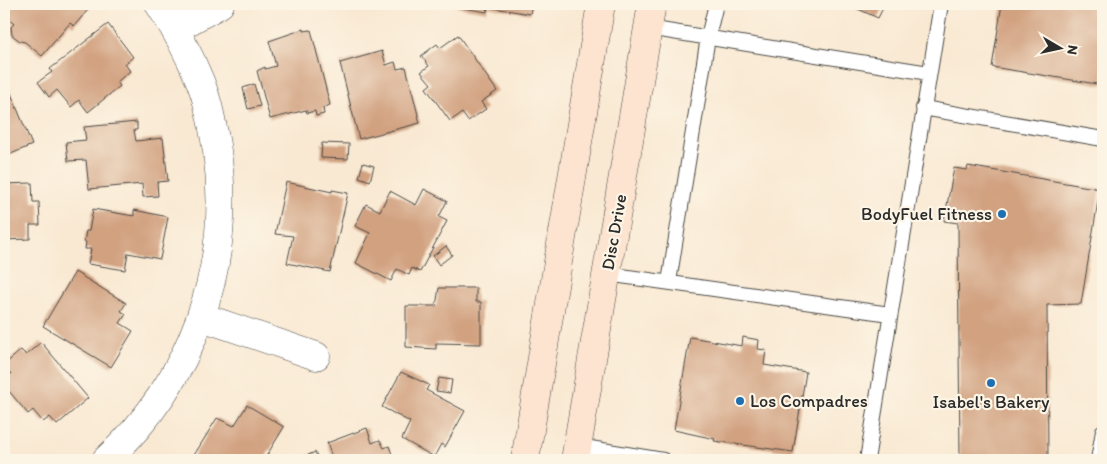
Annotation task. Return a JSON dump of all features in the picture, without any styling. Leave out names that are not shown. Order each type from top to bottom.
[{"type":"main road","points":[[525,460],[601,4]]},
{"type":"main road","name":"Disc Drive","points":[[576,453],[650,16]]},
{"type":"street","points":[[106,460],[128,440],[155,407],[180,366],[202,317],[214,270],[219,234],[220,177],[213,129],[200,82],[175,29],[159,4]]},
{"type":"street","points":[[175,29],[220,4]]},
{"type":"street","points":[[202,317],[316,356]]},
{"type":"lane","points":[[669,282],[708,37],[716,4]]},
{"type":"lane","points":[[867,460],[941,4]]},
{"type":"lane","points":[[650,16],[708,37],[930,73]]},
{"type":"lane","points":[[923,108],[1103,139]]},
{"type":"lane","points":[[607,274],[890,314]]},
{"type":"lane","points":[[1098,460],[1103,430]]},
{"type":"lane","points":[[576,453],[663,460]]},
{"type":"building","points":[[4,4],[93,4],[74,26],[70,23],[42,56],[25,42],[12,35],[11,27],[14,24],[4,15],[6,11]]},
{"type":"building","points":[[457,4],[532,4],[530,14],[488,7],[487,12],[457,7]]},
{"type":"building","points":[[847,4],[885,4],[878,18]]},
{"type":"building","points":[[1002,4],[1103,4],[1103,85],[992,67]]},
{"type":"building","points":[[108,24],[133,57],[125,64],[130,71],[117,82],[120,86],[88,112],[79,100],[71,107],[57,90],[49,97],[38,82],[52,72],[50,69]]},
{"type":"building","points":[[304,29],[304,31],[311,30],[330,105],[323,108],[324,114],[316,116],[315,111],[307,113],[306,110],[270,119],[257,71],[265,67],[265,69],[276,66],[269,41]]},
{"type":"building","points":[[458,35],[497,91],[481,102],[486,109],[468,121],[462,113],[450,121],[426,88],[431,84],[421,72],[429,66],[421,56],[437,44],[440,48]]},
{"type":"building","points":[[382,51],[386,65],[395,62],[397,69],[406,67],[420,123],[359,139],[340,63]]},
{"type":"building","points":[[7,84],[32,145],[4,157],[4,86]]},
{"type":"building","points":[[254,84],[260,106],[248,109],[243,88]]},
{"type":"building","points":[[137,122],[137,130],[134,130],[136,141],[163,138],[168,181],[157,182],[158,196],[143,197],[142,184],[89,189],[86,160],[68,161],[66,142],[86,140],[84,127]]},
{"type":"building","points":[[322,143],[349,144],[348,159],[321,158]]},
{"type":"building","points":[[363,163],[374,166],[370,181],[359,177]]},
{"type":"building","points":[[968,166],[1100,189],[1081,304],[1047,305],[1048,460],[960,460],[958,223],[944,221],[954,168],[967,170]]},
{"type":"building","points":[[286,182],[332,192],[332,190],[348,193],[330,272],[287,263],[293,236],[275,234]]},
{"type":"building","points":[[32,183],[33,202],[39,202],[40,225],[30,225],[30,239],[4,240],[4,184]]},
{"type":"building","points":[[424,189],[447,201],[439,217],[447,221],[420,272],[412,268],[409,275],[397,269],[391,281],[356,263],[370,233],[355,226],[366,204],[380,211],[390,191],[416,205]]},
{"type":"building","points":[[93,209],[134,216],[134,210],[168,217],[160,259],[128,253],[125,270],[88,264],[91,249],[85,249],[86,242],[84,242],[86,231],[89,231]]},
{"type":"building","points":[[446,246],[452,255],[439,265],[433,256]]},
{"type":"building","points":[[75,272],[126,303],[121,311],[126,314],[120,323],[133,331],[111,367],[43,326]]},
{"type":"building","points":[[439,288],[476,288],[476,302],[481,302],[481,344],[436,343],[436,349],[406,347],[406,306],[436,306]]},
{"type":"building","name":"Los Compadres","points":[[690,337],[742,346],[743,337],[759,340],[758,349],[766,350],[764,365],[806,372],[793,452],[714,441],[715,439],[674,430]]},
{"type":"building","points":[[41,342],[88,398],[57,425],[50,417],[43,422],[33,410],[28,414],[4,385],[4,379],[11,374],[4,365],[21,350],[26,355]]},
{"type":"building","points":[[401,372],[429,385],[426,390],[465,411],[445,447],[441,444],[434,457],[402,439],[410,422],[382,407]]},
{"type":"building","points":[[439,378],[452,380],[450,393],[436,391]]},
{"type":"building","points":[[247,405],[284,427],[264,460],[191,460],[217,418],[234,426]]},
{"type":"building","points":[[367,428],[372,443],[380,440],[384,448],[389,446],[394,460],[333,460],[327,443]]},
{"type":"building","points":[[315,452],[319,460],[300,460],[300,459]]},
{"type":"place","name":"BodyFuel Fitness","points":[[1002,214]]},
{"type":"place","name":"Isabel's Bakery","points":[[991,383]]},
{"type":"place","name":"Los Compadres","points":[[740,401]]}]
